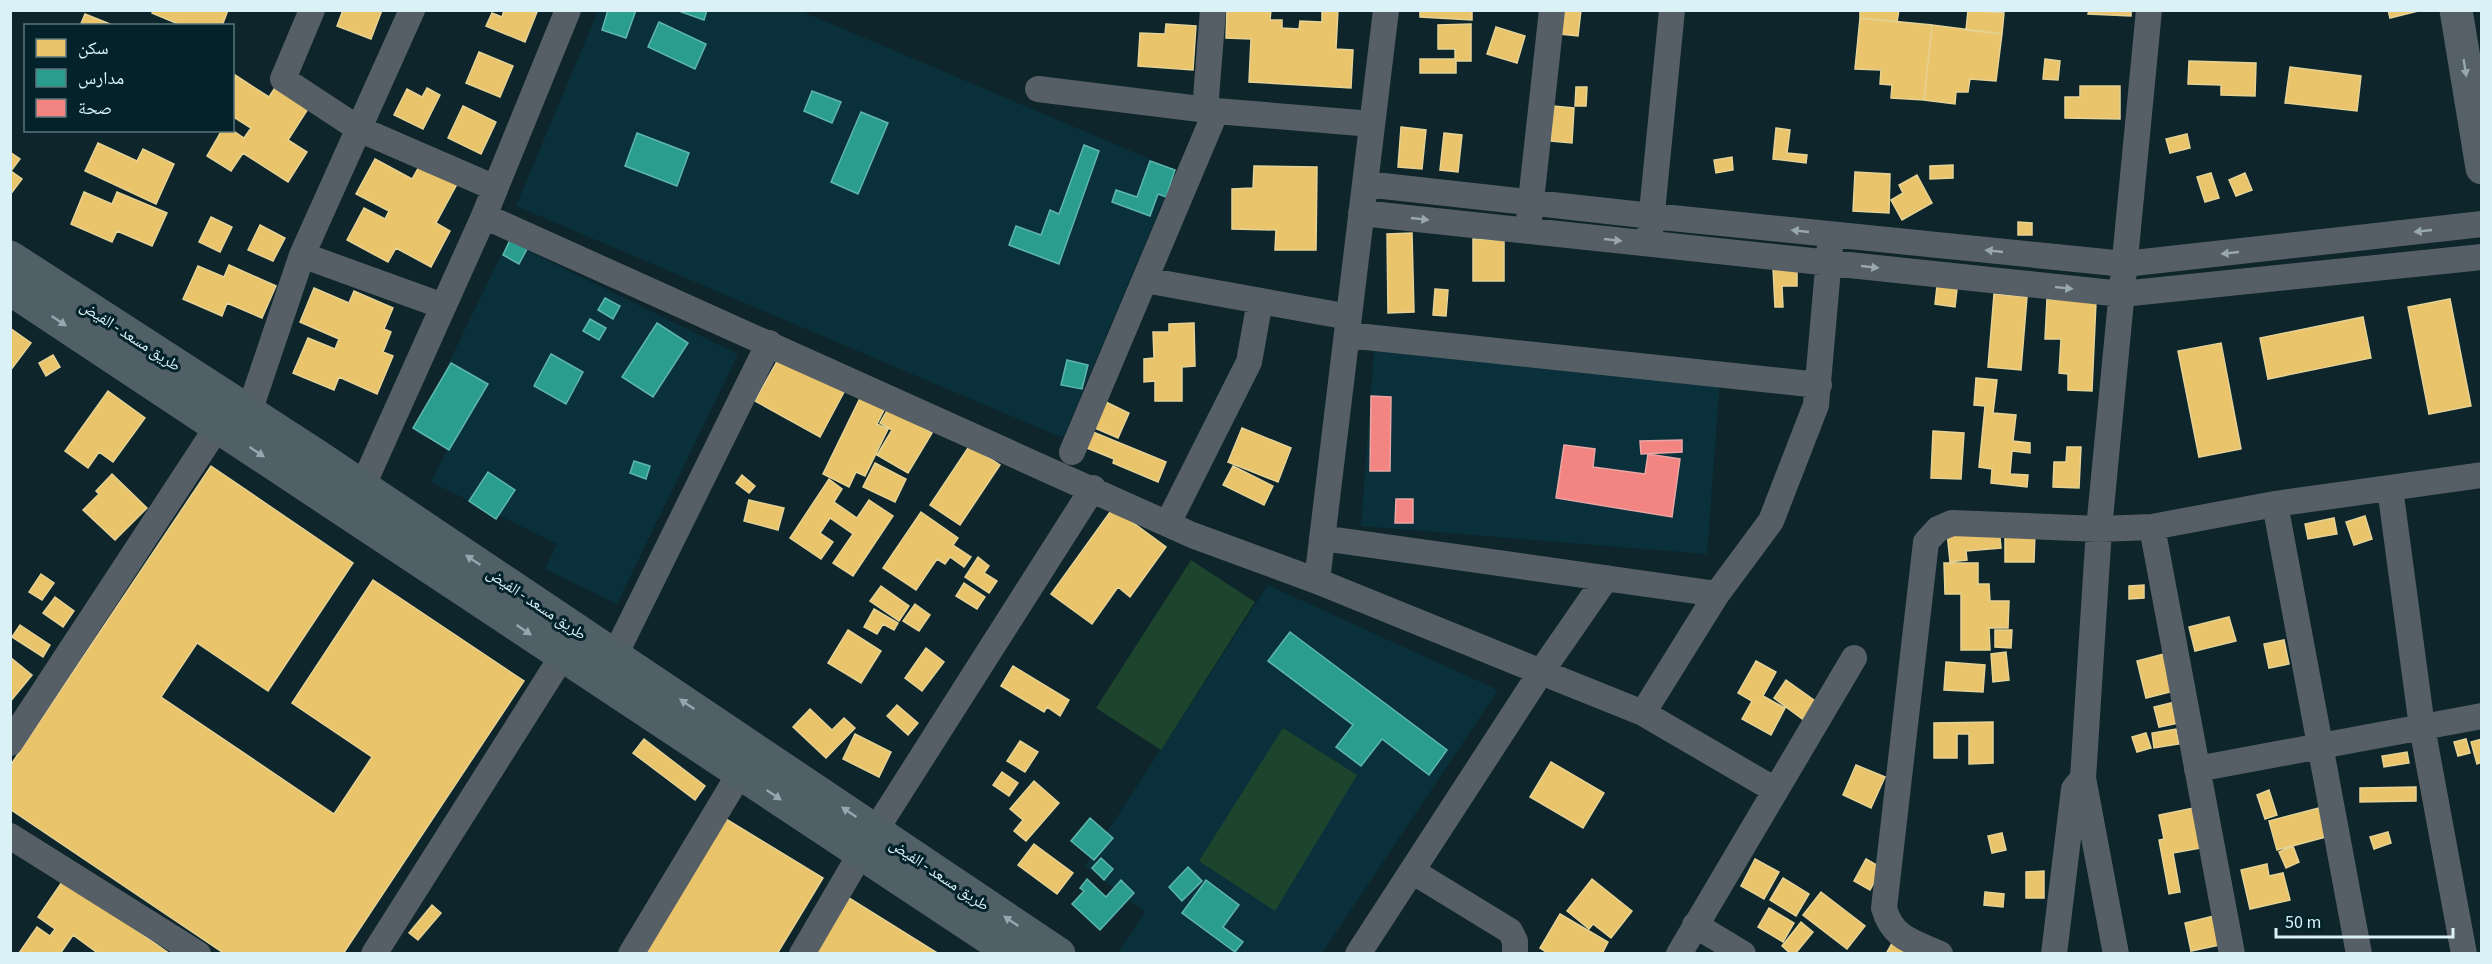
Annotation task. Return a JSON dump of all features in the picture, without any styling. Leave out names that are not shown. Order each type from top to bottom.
[{"type":"main road","points":[[2456,10],[2481,168]]},
{"type":"main road","name":"طريق مسعد - الفيض","points":[[10,257],[249,412],[356,500],[563,655],[609,668],[740,773],[868,842],[1059,954]]},
{"type":"main road","name":"طريق مسعد - الفيض","points":[[10,289],[218,426],[356,500],[609,668],[868,842],[998,949]]},
{"type":"street","points":[[312,10],[283,79],[359,129],[495,188]]},
{"type":"street","points":[[249,412],[302,255],[412,10]]},
{"type":"street","points":[[356,500],[484,216],[568,10]]},
{"type":"street","points":[[1072,452],[1145,280],[1210,110],[1213,10]]},
{"type":"street","points":[[1317,581],[1386,10]]},
{"type":"street","points":[[1528,231],[1551,10]]},
{"type":"street","points":[[1649,244],[1672,10]]},
{"type":"street","points":[[2116,954],[2083,778],[2099,529],[2149,10]]},
{"type":"street","points":[[1038,89],[1210,110],[1372,124]]},
{"type":"street","points":[[1365,184],[1831,235],[2125,264],[2481,225]]},
{"type":"street","points":[[1361,213],[2122,294],[2481,257]]},
{"type":"street","points":[[484,216],[1168,523],[1643,713],[1775,790]]},
{"type":"street","points":[[1643,713],[1717,594],[1771,521],[1816,405],[1831,235]]},
{"type":"street","points":[[302,255],[443,306]]},
{"type":"street","points":[[1145,280],[1260,301],[1348,326],[1819,385]]},
{"type":"street","points":[[1168,523],[1249,362],[1260,301]]},
{"type":"street","points":[[609,668],[769,343]]},
{"type":"street","points":[[10,743],[218,426]]},
{"type":"street","points":[[1940,954],[1899,934],[1888,924],[1884,908],[1926,542],[1938,529],[1952,523],[2099,529],[2152,527],[2275,504],[2481,475]]},
{"type":"street","points":[[802,954],[868,842],[1093,488]]},
{"type":"street","points":[[2390,488],[2421,727],[2464,954]]},
{"type":"street","points":[[2275,504],[2359,954]]},
{"type":"street","points":[[2152,527],[2232,954]]},
{"type":"street","points":[[1322,538],[1717,594]]},
{"type":"street","points":[[1358,954],[1541,672],[1606,578]]},
{"type":"street","points":[[374,954],[563,655]]},
{"type":"street","points":[[1679,954],[1854,658]]},
{"type":"street","points":[[2197,769],[2481,716]]},
{"type":"street","points":[[631,954],[740,773]]},
{"type":"street","points":[[2054,954],[2074,789],[2083,778]]},
{"type":"street","points":[[10,836],[198,954]]},
{"type":"street","points":[[1412,871],[1510,931],[1515,941],[1515,954]]},
{"type":"street","points":[[1695,925],[1743,954]]},
{"type":"shaded area","points":[[598,11],[801,11],[1176,170],[1063,438],[516,206]]},
{"type":"shaded area","points":[[508,241],[738,354],[617,604],[545,569],[557,544],[431,482],[448,448],[415,432]]},
{"type":"shaded area","points":[[1374,351],[1720,379],[1707,554],[1361,526]]},
{"type":"shaded area","points":[[1268,585],[1498,690],[1322,953],[1118,953],[1145,912],[1085,866]]},
{"type":"green space","points":[[1191,560],[1255,602],[1161,750],[1096,708]]},
{"type":"green space","points":[[1283,728],[1357,775],[1275,911],[1199,861]]},
{"type":"building: سكن","points":[[153,10],[228,10],[223,24],[178,24],[152,13]]},
{"type":"building: سكن","points":[[343,10],[382,10],[371,39],[337,26]]},
{"type":"building: سكن","points":[[504,10],[537,12],[525,42],[486,26],[492,13],[502,17]]},
{"type":"building: سكن","points":[[1227,10],[1271,10],[1270,20],[1282,20],[1282,28],[1299,29],[1300,21],[1322,22],[1322,10],[1338,10],[1336,49],[1353,50],[1351,88],[1249,82],[1251,39],[1226,38]]},
{"type":"building: سكن","points":[[1420,10],[1472,10],[1472,20],[1420,17]]},
{"type":"building: سكن","points":[[1563,10],[1581,10],[1578,36],[1560,34]]},
{"type":"building: سكن","points":[[1860,10],[1899,10],[1897,22],[1860,18]]},
{"type":"building: سكن","points":[[1968,10],[2004,13],[2002,34],[1966,30]]},
{"type":"building: سكن","points":[[2089,10],[2131,10],[2131,16],[2088,14]]},
{"type":"building: سكن","points":[[2388,10],[2422,10],[2390,18]]},
{"type":"building: سكن","points":[[85,14],[110,24],[81,24]]},
{"type":"building: سكن","points":[[1860,18],[1932,25],[1924,100],[1891,98],[1892,85],[1880,84],[1881,70],[1855,69]]},
{"type":"building: سكن","points":[[1166,24],[1196,26],[1193,70],[1138,66],[1140,33],[1165,34]]},
{"type":"building: سكن","points":[[1471,24],[1471,61],[1456,61],[1456,73],[1420,73],[1420,59],[1455,59],[1455,49],[1438,49],[1438,25]]},
{"type":"building: سكن","points":[[1932,25],[2002,34],[1996,81],[1970,79],[1968,92],[1956,92],[1955,104],[1924,100]]},
{"type":"building: سكن","points":[[1496,27],[1525,36],[1517,63],[1487,54]]},
{"type":"building: سكن","points":[[479,52],[513,66],[500,97],[466,83]]},
{"type":"building: سكن","points":[[2045,59],[2060,61],[2058,80],[2043,79]]},
{"type":"building: سكن","points":[[2189,61],[2256,63],[2255,96],[2221,95],[2221,85],[2188,84]]},
{"type":"building: سكن","points":[[2290,67],[2361,76],[2357,111],[2285,103]]},
{"type":"building: سكن","points":[[235,75],[269,97],[280,80],[313,101],[288,140],[307,152],[288,182],[243,153],[231,171],[207,156],[221,132],[234,131],[244,138],[251,128],[234,117]]},
{"type":"building: سكن","points":[[2080,86],[2120,86],[2120,119],[2065,118],[2065,97],[2080,97]]},
{"type":"building: سكن","points":[[1576,87],[1587,87],[1586,106],[1575,106]]},
{"type":"building: سكن","points":[[427,88],[440,95],[423,129],[394,115],[407,89],[422,97]]},
{"type":"building: سكن","points":[[463,106],[496,122],[481,154],[448,138]]},
{"type":"building: سكن","points":[[1553,106],[1574,108],[1572,143],[1551,141]]},
{"type":"building: سكن","points":[[1401,127],[1426,130],[1422,169],[1398,167]]},
{"type":"building: سكن","points":[[1776,128],[1790,130],[1787,153],[1807,155],[1806,163],[1773,159]]},
{"type":"building: سكن","points":[[1444,133],[1462,135],[1458,172],[1440,170]]},
{"type":"building: سكن","points":[[2187,134],[2190,148],[2170,153],[2166,139]]},
{"type":"building: سكن","points":[[98,143],[137,161],[143,149],[174,164],[156,204],[85,171]]},
{"type":"building: سكن","points":[[10,152],[20,159],[11,171],[22,179],[10,195]]},
{"type":"building: سكن","points":[[1732,157],[1733,170],[1716,173],[1714,160]]},
{"type":"building: سكن","points":[[375,159],[412,179],[420,165],[457,184],[436,223],[450,231],[431,267],[396,248],[388,262],[347,240],[364,208],[385,219],[389,211],[356,194]]},
{"type":"building: سكن","points":[[1953,165],[1953,178],[1930,179],[1930,166]]},
{"type":"building: سكن","points":[[1254,166],[1317,167],[1316,250],[1275,250],[1276,230],[1232,229],[1232,189],[1253,188]]},
{"type":"building: سكن","points":[[1855,172],[1890,174],[1889,213],[1853,211]]},
{"type":"building: سكن","points":[[2211,173],[2219,198],[2205,202],[2197,177]]},
{"type":"building: سكن","points":[[2245,173],[2252,190],[2236,196],[2229,180]]},
{"type":"building: سكن","points":[[1917,175],[1932,203],[1902,220],[1891,200],[1903,193],[1899,185]]},
{"type":"building: سكن","points":[[84,192],[112,204],[117,192],[167,213],[152,246],[117,231],[112,242],[71,224]]},
{"type":"building: سكن","points":[[211,217],[232,227],[220,252],[199,242]]},
{"type":"building: سكن","points":[[2018,222],[2032,223],[2032,235],[2018,235]]},
{"type":"building: سكن","points":[[260,225],[285,238],[273,261],[248,250]]},
{"type":"building: سكن","points":[[1412,233],[1414,312],[1388,313],[1387,234]]},
{"type":"building: سكن","points":[[1473,239],[1504,240],[1504,281],[1473,281]]},
{"type":"building: سكن","points":[[229,265],[276,286],[262,318],[227,303],[222,316],[183,299],[198,266],[224,277]]},
{"type":"building: سكن","points":[[1797,267],[1797,286],[1782,286],[1783,307],[1775,307],[1773,268]]},
{"type":"building: سكن","points":[[1937,286],[1957,289],[1955,307],[1935,304]]},
{"type":"building: سكن","points":[[314,288],[349,303],[354,291],[393,308],[384,329],[391,332],[383,352],[393,356],[377,394],[339,377],[334,390],[293,373],[308,338],[335,349],[339,339],[300,322]]},
{"type":"building: سكن","points":[[1435,289],[1448,290],[1446,316],[1433,315]]},
{"type":"building: سكن","points":[[1994,294],[2027,297],[2021,370],[1988,367]]},
{"type":"building: سكن","points":[[2047,299],[2096,302],[2092,391],[2068,390],[2068,374],[2059,373],[2061,339],[2045,339]]},
{"type":"building: سكن","points":[[2450,299],[2471,406],[2429,414],[2408,307]]},
{"type":"building: سكن","points":[[2363,317],[2371,358],[2268,379],[2260,338]]},
{"type":"building: سكن","points":[[1194,323],[1195,366],[1182,367],[1182,401],[1155,401],[1155,381],[1144,382],[1144,359],[1154,358],[1153,332],[1169,332],[1169,324]]},
{"type":"building: سكن","points":[[10,328],[31,343],[10,371]]},
{"type":"building: سكن","points":[[2221,343],[2241,449],[2199,457],[2178,351]]},
{"type":"building: سكن","points":[[53,355],[60,367],[46,376],[39,363]]},
{"type":"building: سكن","points":[[780,356],[844,392],[820,437],[755,401]]},
{"type":"building: سكن","points":[[1976,378],[1997,380],[1993,413],[2016,415],[2013,441],[2030,443],[2030,453],[2012,451],[2010,474],[2028,475],[2027,487],[1991,483],[1992,469],[1979,467],[1985,406],[1974,405]]},
{"type":"building: سكن","points":[[108,391],[145,418],[113,462],[99,452],[88,468],[65,451]]},
{"type":"building: سكن","points":[[861,396],[885,408],[877,424],[888,429],[865,476],[856,472],[849,487],[823,474]]},
{"type":"building: سكن","points":[[1106,402],[1129,413],[1118,438],[1095,428]]},
{"type":"building: سكن","points":[[889,407],[932,433],[908,473],[877,455],[892,430],[880,423]]},
{"type":"building: سكن","points":[[1242,428],[1291,448],[1278,482],[1228,462]]},
{"type":"building: سكن","points":[[1933,431],[1964,433],[1961,479],[1931,478]]},
{"type":"building: سكن","points":[[1093,432],[1166,462],[1158,482],[1113,463],[1114,459],[1087,448]]},
{"type":"building: سكن","points":[[970,445],[1000,465],[960,525],[930,505]]},
{"type":"building: سكن","points":[[2067,447],[2081,447],[2079,488],[2053,487],[2054,462],[2066,462]]},
{"type":"building: سكن","points":[[875,463],[906,479],[895,502],[863,487]]},
{"type":"building: سكن","points":[[211,466],[353,563],[268,691],[197,643],[161,697],[334,814],[372,757],[292,703],[373,580],[524,681],[343,954],[225,954],[10,809],[10,766]]},
{"type":"building: سكن","points":[[1233,466],[1273,486],[1264,505],[1223,485]]},
{"type":"building: سكن","points":[[112,474],[147,508],[115,540],[83,510],[99,494],[96,491]]},
{"type":"building: سكن","points":[[742,475],[755,486],[749,493],[736,483]]},
{"type":"building: سكن","points":[[829,479],[842,489],[834,502],[857,518],[869,500],[893,516],[853,576],[833,563],[853,534],[830,518],[820,533],[833,542],[821,559],[790,538]]},
{"type":"building: سكن","points":[[749,500],[784,508],[778,530],[744,521]]},
{"type":"building: سكن","points":[[1113,508],[1166,547],[1130,597],[1118,587],[1092,624],[1051,594]]},
{"type":"building: سكن","points":[[921,512],[958,538],[953,545],[971,557],[964,567],[950,557],[945,564],[937,559],[916,590],[883,568]]},
{"type":"building: سكن","points":[[2365,516],[2372,539],[2354,545],[2346,522]]},
{"type":"building: سكن","points":[[2334,518],[2337,534],[2308,539],[2305,524]]},
{"type":"building: سكن","points":[[1999,527],[2001,548],[1966,551],[1967,560],[1950,562],[1947,532]]},
{"type":"building: سكن","points":[[2005,530],[2035,531],[2034,562],[2005,562]]},
{"type":"building: سكن","points":[[978,557],[989,566],[984,573],[997,581],[989,593],[965,577]]},
{"type":"building: سكن","points":[[1944,563],[1978,563],[1978,584],[1989,584],[1990,601],[2009,601],[2008,628],[1989,628],[1990,650],[1961,650],[1961,594],[1945,594]]},
{"type":"building: سكن","points":[[41,574],[54,583],[42,600],[29,592]]},
{"type":"building: سكن","points":[[964,583],[985,597],[977,609],[956,596]]},
{"type":"building: سكن","points":[[2144,585],[2144,598],[2129,599],[2129,586]]},
{"type":"building: سكن","points":[[881,586],[909,606],[899,621],[870,601]]},
{"type":"building: سكن","points":[[55,597],[74,611],[63,627],[43,613]]},
{"type":"building: سكن","points":[[915,604],[930,615],[919,631],[903,621]]},
{"type":"building: سكن","points":[[874,609],[898,623],[894,630],[883,624],[877,634],[864,627]]},
{"type":"building: سكن","points":[[2229,617],[2236,641],[2195,651],[2189,627]]},
{"type":"building: سكن","points":[[20,625],[50,645],[43,657],[12,637]]},
{"type":"building: سكن","points":[[848,630],[881,651],[861,683],[828,663]]},
{"type":"building: سكن","points":[[1995,630],[2012,630],[2011,648],[1995,647]]},
{"type":"building: سكن","points":[[2284,640],[2289,664],[2269,668],[2264,644]]},
{"type":"building: سكن","points":[[926,648],[944,662],[922,691],[905,678]]},
{"type":"building: سكن","points":[[2006,652],[2009,680],[1993,682],[1991,654]]},
{"type":"building: سكن","points":[[2164,654],[2174,691],[2146,698],[2137,661]]},
{"type":"building: سكن","points":[[10,657],[32,675],[10,702]]},
{"type":"building: سكن","points":[[1756,661],[1776,672],[1763,696],[1785,708],[1771,735],[1742,719],[1752,701],[1738,693]]},
{"type":"building: سكن","points":[[1946,662],[1985,665],[1983,692],[1944,690]]},
{"type":"building: سكن","points":[[1013,666],[1069,700],[1060,716],[1047,707],[1044,712],[1001,686]]},
{"type":"building: سكن","points":[[1786,680],[1818,703],[1805,721],[1774,698]]},
{"type":"building: سكن","points":[[2175,702],[2179,723],[2159,727],[2154,707]]},
{"type":"building: سكن","points":[[897,705],[918,723],[908,735],[887,716]]},
{"type":"building: سكن","points":[[810,709],[832,730],[844,718],[855,728],[826,758],[793,727]]},
{"type":"building: سكن","points":[[1993,722],[1993,763],[1969,764],[1969,734],[1957,734],[1957,758],[1934,758],[1934,723]]},
{"type":"building: سكن","points":[[2176,729],[2179,744],[2154,748],[2152,733]]},
{"type":"building: سكن","points":[[2146,733],[2151,748],[2137,752],[2132,737]]},
{"type":"building: سكن","points":[[855,734],[891,752],[879,777],[843,759]]},
{"type":"building: سكن","points":[[644,739],[705,786],[695,800],[633,753]]},
{"type":"building: سكن","points":[[2466,739],[2470,753],[2458,756],[2454,742]]},
{"type":"building: سكن","points":[[2482,739],[2482,762],[2477,764],[2471,742]]},
{"type":"building: سكن","points":[[1020,741],[1038,752],[1025,772],[1007,761]]},
{"type":"building: سكن","points":[[2407,752],[2409,763],[2384,767],[2382,756]]},
{"type":"building: سكن","points":[[1551,762],[1604,793],[1583,828],[1530,797]]},
{"type":"building: سكن","points":[[1856,765],[1885,777],[1871,808],[1843,795]]},
{"type":"building: سكن","points":[[1002,772],[1018,783],[1009,796],[993,785]]},
{"type":"building: سكن","points":[[1034,781],[1059,803],[1026,841],[1014,831],[1023,820],[1010,809]]},
{"type":"building: سكن","points":[[2416,787],[2416,801],[2360,802],[2360,788]]},
{"type":"building: سكن","points":[[2269,790],[2277,815],[2265,819],[2257,795]]},
{"type":"building: سكن","points":[[2194,808],[2201,848],[2173,853],[2180,892],[2169,894],[2159,840],[2164,839],[2159,815]]},
{"type":"building: سكن","points":[[2319,808],[2326,837],[2277,850],[2269,821]]},
{"type":"building: سكن","points":[[721,816],[823,878],[777,954],[637,954]]},
{"type":"building: سكن","points":[[2388,832],[2391,843],[2374,849],[2370,837]]},
{"type":"building: سكن","points":[[2002,833],[2006,850],[1992,853],[1988,836]]},
{"type":"building: سكن","points":[[1034,844],[1073,873],[1057,894],[1018,865]]},
{"type":"building: سكن","points":[[2293,846],[2299,862],[2286,868],[2279,852]]},
{"type":"building: سكن","points":[[1755,859],[1779,872],[1764,899],[1741,886]]},
{"type":"building: سكن","points":[[1866,859],[1882,868],[1870,890],[1854,881]]},
{"type":"building: سكن","points":[[2267,864],[2269,876],[2283,873],[2290,900],[2250,909],[2241,870]]},
{"type":"building: سكن","points":[[2044,871],[2044,898],[2026,898],[2026,872]]},
{"type":"building: سكن","points":[[1783,878],[1809,894],[1796,916],[1770,900]]},
{"type":"building: سكن","points":[[64,879],[170,954],[99,954],[73,935],[60,954],[19,953],[37,927],[50,936],[55,929],[38,917]]},
{"type":"building: سكن","points":[[1592,879],[1632,911],[1611,938],[1593,924],[1589,929],[1567,911]]},
{"type":"building: سكن","points":[[1821,892],[1865,926],[1847,949],[1803,915]]},
{"type":"building: سكن","points":[[1985,892],[2004,894],[2003,907],[1984,905]]},
{"type":"building: سكن","points":[[849,898],[939,954],[815,954]]},
{"type":"building: سكن","points":[[432,905],[441,913],[418,940],[409,933]]},
{"type":"building: سكن","points":[[1769,908],[1794,923],[1783,942],[1758,927]]},
{"type":"building: سكن","points":[[1560,914],[1608,942],[1602,954],[1549,954],[1540,948]]},
{"type":"building: سكن","points":[[2214,916],[2220,945],[2191,951],[2185,923]]},
{"type":"building: سكن","points":[[1801,922],[1813,932],[1795,954],[1791,954],[1782,946]]},
{"type":"building: سكن","points":[[1895,938],[1914,954],[1886,954]]},
{"type":"building: مدارس","points":[[608,10],[636,10],[626,38],[602,30]]},
{"type":"building: مدارس","points":[[676,10],[707,10],[704,20]]},
{"type":"building: مدارس","points":[[659,22],[706,44],[695,69],[648,47]]},
{"type":"building: مدارس","points":[[812,91],[841,102],[832,123],[804,111]]},
{"type":"building: مدارس","points":[[861,112],[888,123],[858,194],[831,182]]},
{"type":"building: مدارس","points":[[637,133],[689,153],[677,186],[625,166]]},
{"type":"building: مدارس","points":[[1084,145],[1099,151],[1059,264],[1009,245],[1016,226],[1041,235],[1050,210],[1059,214]]},
{"type":"building: مدارس","points":[[1150,161],[1175,170],[1166,197],[1158,194],[1150,216],[1112,202],[1116,190],[1137,197]]},
{"type":"building: مدارس","points":[[511,238],[528,247],[519,264],[503,255]]},
{"type":"building: مدارس","points":[[605,298],[620,306],[613,319],[598,310]]},
{"type":"building: مدارس","points":[[590,319],[606,328],[599,340],[583,331]]},
{"type":"building: مدارس","points":[[657,323],[688,343],[653,397],[622,377]]},
{"type":"building: مدارس","points":[[551,354],[583,372],[566,404],[534,386]]},
{"type":"building: مدارس","points":[[1067,360],[1088,365],[1082,389],[1061,385]]},
{"type":"building: مدارس","points":[[451,363],[488,384],[449,450],[413,428]]},
{"type":"building: مدارس","points":[[634,461],[650,466],[646,479],[630,473]]},
{"type":"building: مدارس","points":[[488,472],[515,490],[496,519],[469,501]]},
{"type":"building: مدارس","points":[[1290,632],[1447,750],[1429,775],[1382,739],[1361,766],[1336,747],[1353,725],[1268,661]]},
{"type":"building: مدارس","points":[[1090,818],[1113,838],[1094,860],[1071,841]]},
{"type":"building: مدارس","points":[[1101,858],[1113,869],[1104,880],[1092,868]]},
{"type":"building: مدارس","points":[[1188,867],[1202,881],[1182,901],[1169,887]]},
{"type":"building: مدارس","points":[[1087,879],[1106,897],[1121,880],[1134,893],[1100,930],[1072,904],[1084,891],[1080,888]]},
{"type":"building: مدارس","points":[[1206,880],[1239,905],[1223,927],[1243,942],[1235,952],[1182,913]]},
{"type":"building: صحة","points":[[1371,396],[1391,397],[1390,471],[1370,471]]},
{"type":"building: صحة","points":[[1682,440],[1682,452],[1641,454],[1640,441]]},
{"type":"building: صحة","points":[[1564,445],[1595,449],[1593,467],[1645,474],[1648,454],[1680,459],[1672,517],[1556,498]]},
{"type":"building: صحة","points":[[1396,499],[1413,499],[1413,523],[1395,523]]}]
